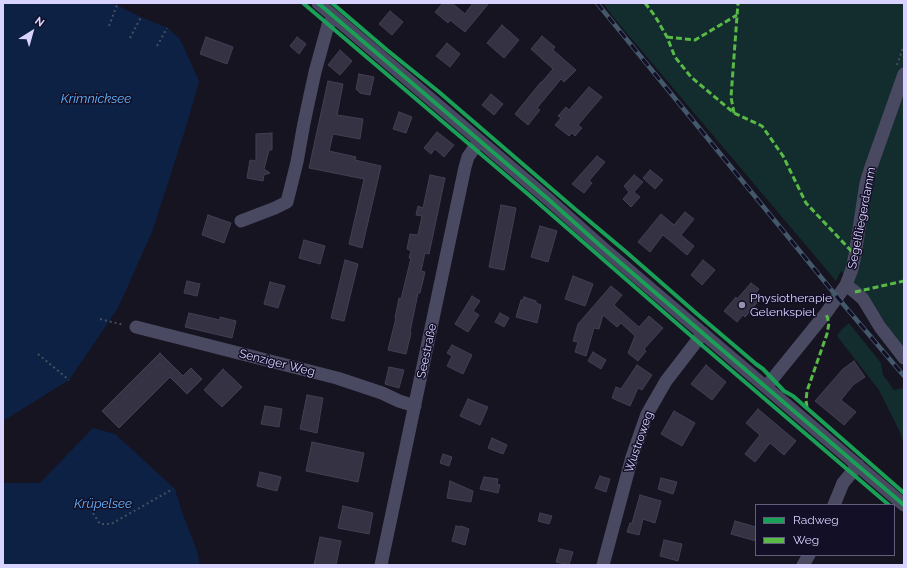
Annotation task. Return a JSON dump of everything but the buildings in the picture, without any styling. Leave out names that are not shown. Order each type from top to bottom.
[{"type":"street","points":[[318,3],[904,505]]},
{"type":"street","points":[[241,221],[287,202],[316,72],[328,25],[334,17]]},
{"type":"street","name":"Segelfliegerdamm","points":[[766,387],[826,313],[846,285],[855,255],[866,183],[904,74]]},
{"type":"street","name":"Seestraße","points":[[381,565],[465,167],[468,157],[479,141]]},
{"type":"street","points":[[846,285],[863,299],[880,327],[904,358]]},
{"type":"street","name":"Senziger Weg","points":[[136,327],[337,378],[415,406]]},
{"type":"street","name":"Wustroweg","points":[[603,565],[632,457],[647,414],[666,381],[704,333]]},
{"type":"street","points":[[834,504],[843,483],[858,465]]},
{"type":"street","points":[[802,565],[808,556]]},
{"type":"path","points":[[109,26],[118,5]]},
{"type":"path","points":[[130,38],[142,17]]},
{"type":"path","points":[[157,46],[167,28]]},
{"type":"path","points":[[100,319],[119,323]]},
{"type":"path","points":[[38,354],[69,380]]},
{"type":"path","points":[[93,513],[100,524],[112,524],[174,489]]},
{"type":"green space","points":[[603,3],[904,3],[904,352],[869,297],[841,271],[836,281],[614,18]]},
{"type":"green space","points":[[849,323],[881,363],[883,375],[894,390],[904,388],[904,444],[900,432],[879,390],[837,336]]},
{"type":"water","name":"Krimnicksee","points":[[3,3],[113,3],[168,28],[180,39],[199,81],[186,127],[152,232],[118,308],[69,380],[3,421]]},
{"type":"water","name":"Krüpelsee","points":[[93,428],[115,434],[175,489],[197,551],[200,565],[3,565],[3,483],[40,483]]},
{"type":"railway","points":[[597,3],[838,298],[904,376]]},
{"type":"marked path","points":[[645,3],[655,16],[667,37],[675,57],[691,77],[734,113],[762,126],[783,156],[806,203],[855,255]]},
{"type":"marked path","points":[[734,113],[731,97],[738,3]]},
{"type":"marked path","points":[[667,37],[695,40],[737,15]]},
{"type":"marked path","points":[[855,292],[904,281]]},
{"type":"marked path","points":[[807,407],[807,391],[827,334],[829,323],[826,313]]},
{"type":"cycle path","points":[[303,3],[529,195],[888,504]]},
{"type":"cycle path","points":[[318,3],[904,505]]},
{"type":"cycle path","points":[[332,3],[439,92],[763,369],[784,391],[793,396],[904,493]]},
{"type":"place","name":"Physiotherapie Gelenkspiel","points":[[742,305]]}]
